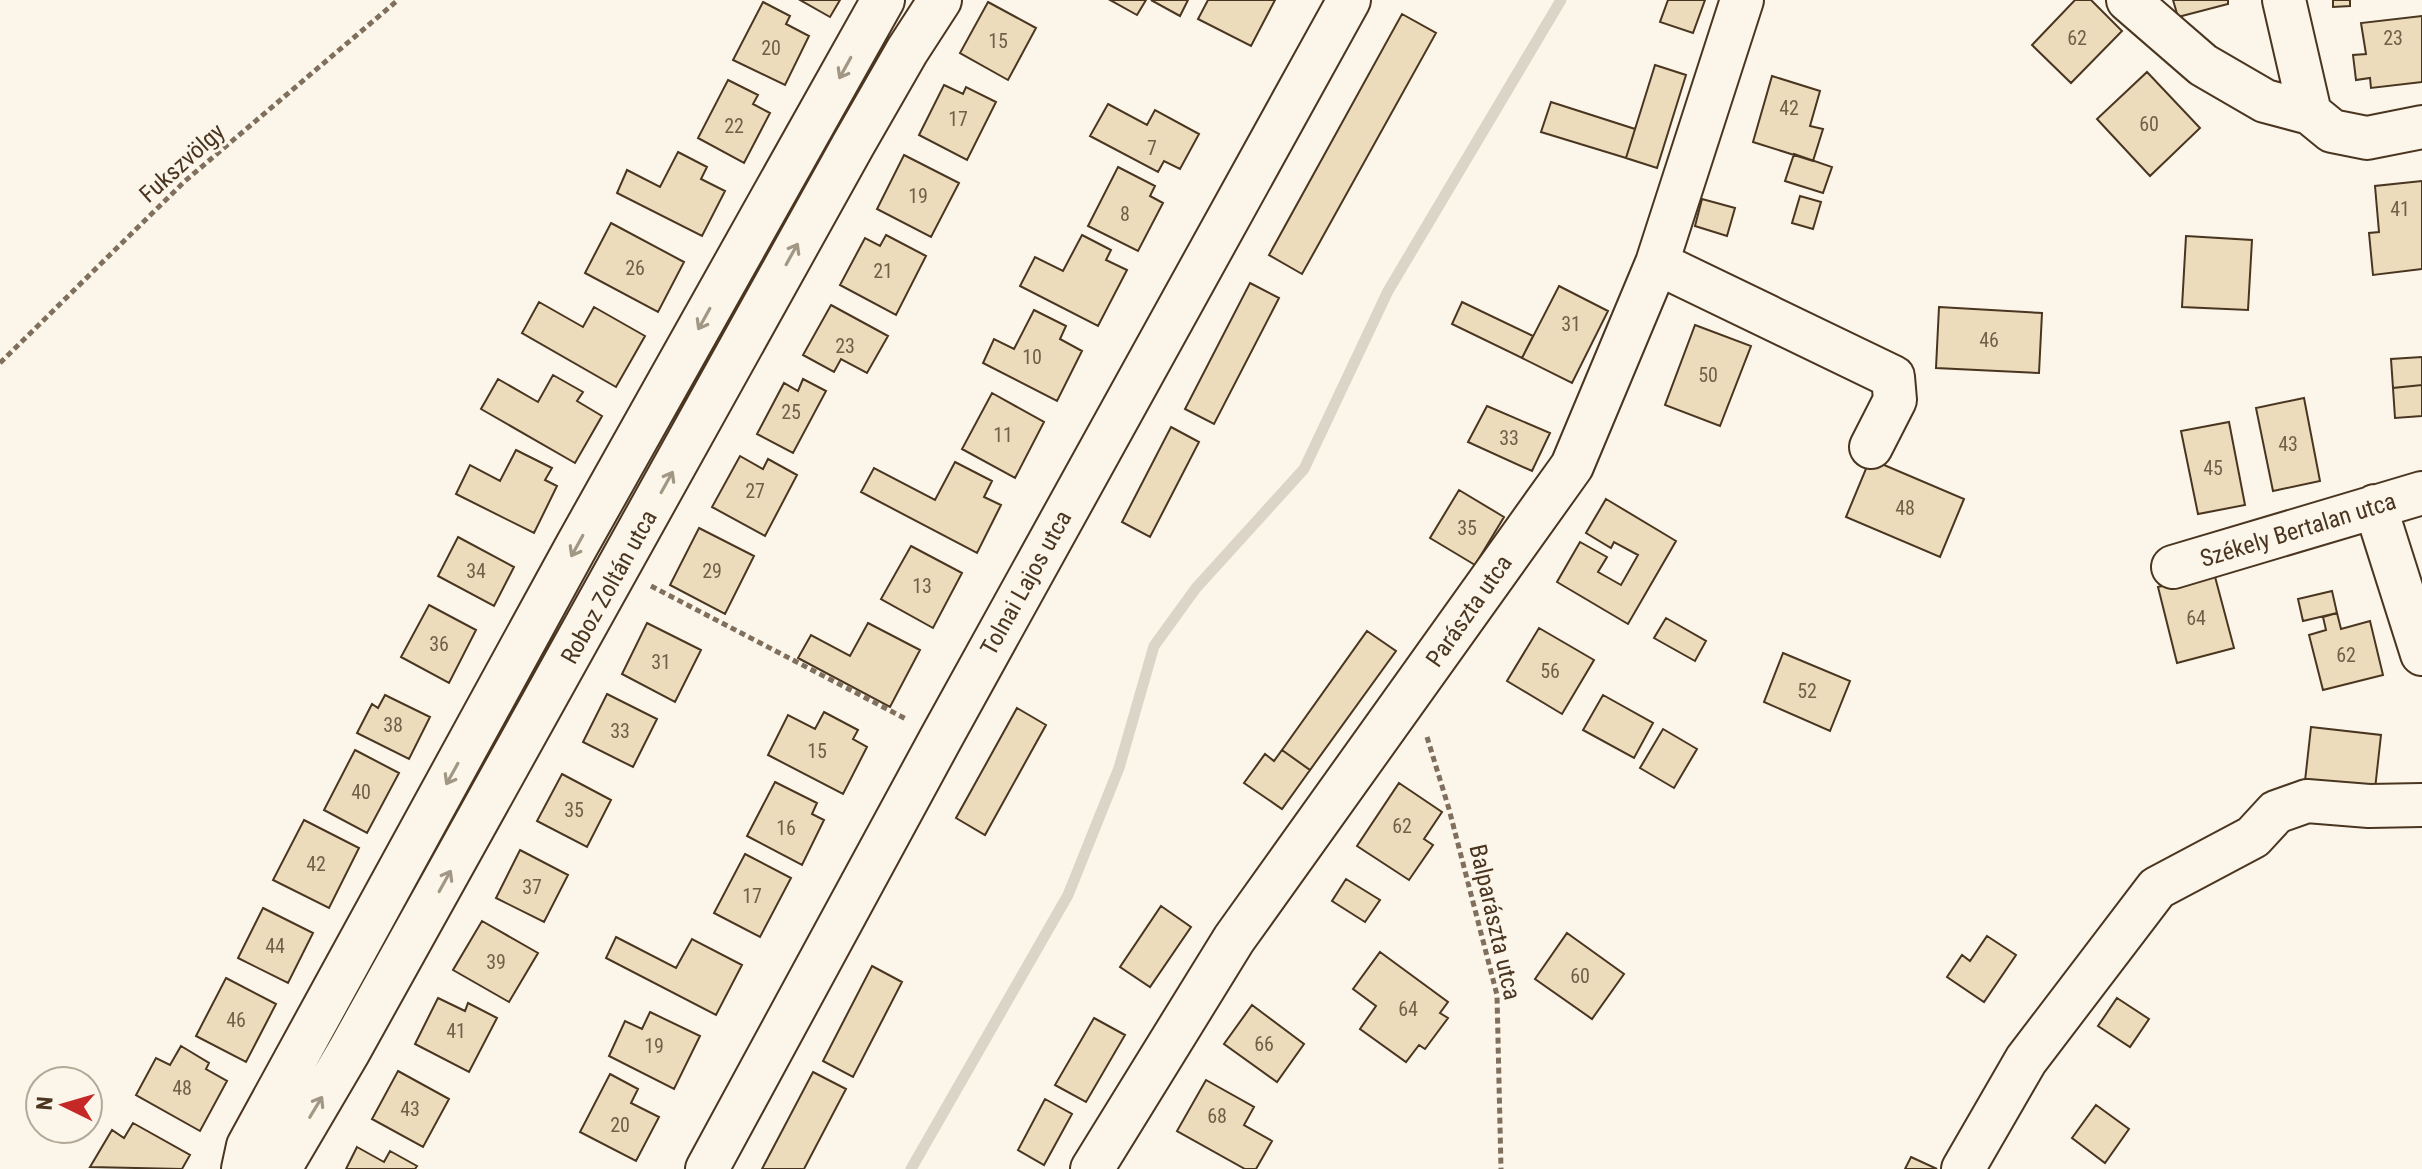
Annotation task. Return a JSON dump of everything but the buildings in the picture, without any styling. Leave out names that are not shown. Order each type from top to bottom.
[{"type":"street","name":"Roboz Zoltán utca","points":[[243,1169],[248,1146],[545,602],[883,0]]},
{"type":"street","name":"Roboz Zoltán utca","points":[[272,1169],[285,1160],[349,1051],[861,132],[940,0]]},
{"type":"street","name":"Tolnai Lajos utca","points":[[707,1169],[1349,0]]},
{"type":"street","name":"Parászta utca","points":[[1092,1169],[1234,939],[1572,466],[1657,263],[1742,0]]},
{"type":"street","points":[[2128,0],[2203,65],[2265,101],[2310,113],[2332,131],[2367,138],[2422,127]]},
{"type":"street","points":[[2284,0],[2310,113]]},
{"type":"street","points":[[1657,263],[1893,377],[1895,400],[1871,447]]},
{"type":"street","name":"Székely Bertalan utca","points":[[2173,567],[2422,493]]},
{"type":"street","points":[[2375,506],[2422,654]]},
{"type":"street","points":[[1963,1169],[2026,1060],[2157,888],[2253,837],[2276,812],[2307,801],[2369,806],[2422,805]]},
{"type":"path","name":"Fukszvölgy","points":[[0,363],[185,181],[398,0]]},
{"type":"path","points":[[618,568],[941,738]]},
{"type":"path","name":"Balparászta utca","points":[[1413,690],[1449,809],[1497,995],[1501,1169]]},
{"type":"waterway","points":[[911,1169],[1068,895],[1119,768],[1154,646],[1196,588],[1304,469],[1388,291],[1561,0]]}]
